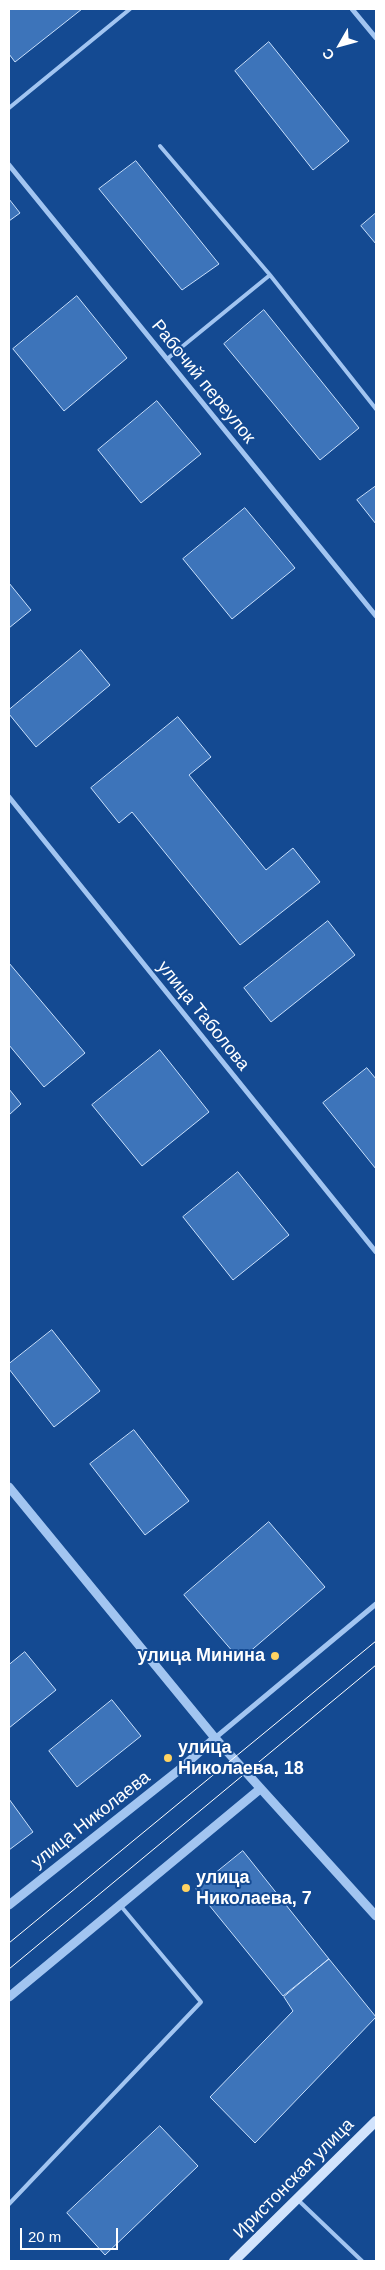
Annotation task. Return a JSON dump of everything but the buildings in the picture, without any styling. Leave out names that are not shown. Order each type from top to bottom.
[{"type":"main road","name":"Иристонская улица","points":[[234,2261],[376,2120]]},
{"type":"street","points":[[352,9],[376,38]]},
{"type":"street","name":"Рабочий переулок","points":[[9,165],[376,616]]},
{"type":"street","name":"улица Таболова","points":[[9,797],[376,1252]]},
{"type":"street","points":[[9,1487],[215,1738],[376,1916]]},
{"type":"street","name":"улица Николаева","points":[[9,1905],[179,1770],[376,1604]]},
{"type":"street","points":[[9,1997],[260,1789]]},
{"type":"lane","points":[[9,108],[130,9]]},
{"type":"lane","points":[[160,146],[270,275],[376,409]]},
{"type":"lane","points":[[167,359],[270,275]]},
{"type":"lane","points":[[9,2204],[201,2002],[120,1905]]},
{"type":"lane","points":[[297,2199],[362,2261]]},
{"type":"tram line","points":[[9,1943],[376,1641]]},
{"type":"tram line","points":[[9,1969],[376,1665]]},
{"type":"place","name":"улица Минина","points":[[275,1656]]},
{"type":"place","name":"улица Николаева, 18","points":[[168,1758]]},
{"type":"place","name":"улица Николаева, 7","points":[[186,1888]]}]
